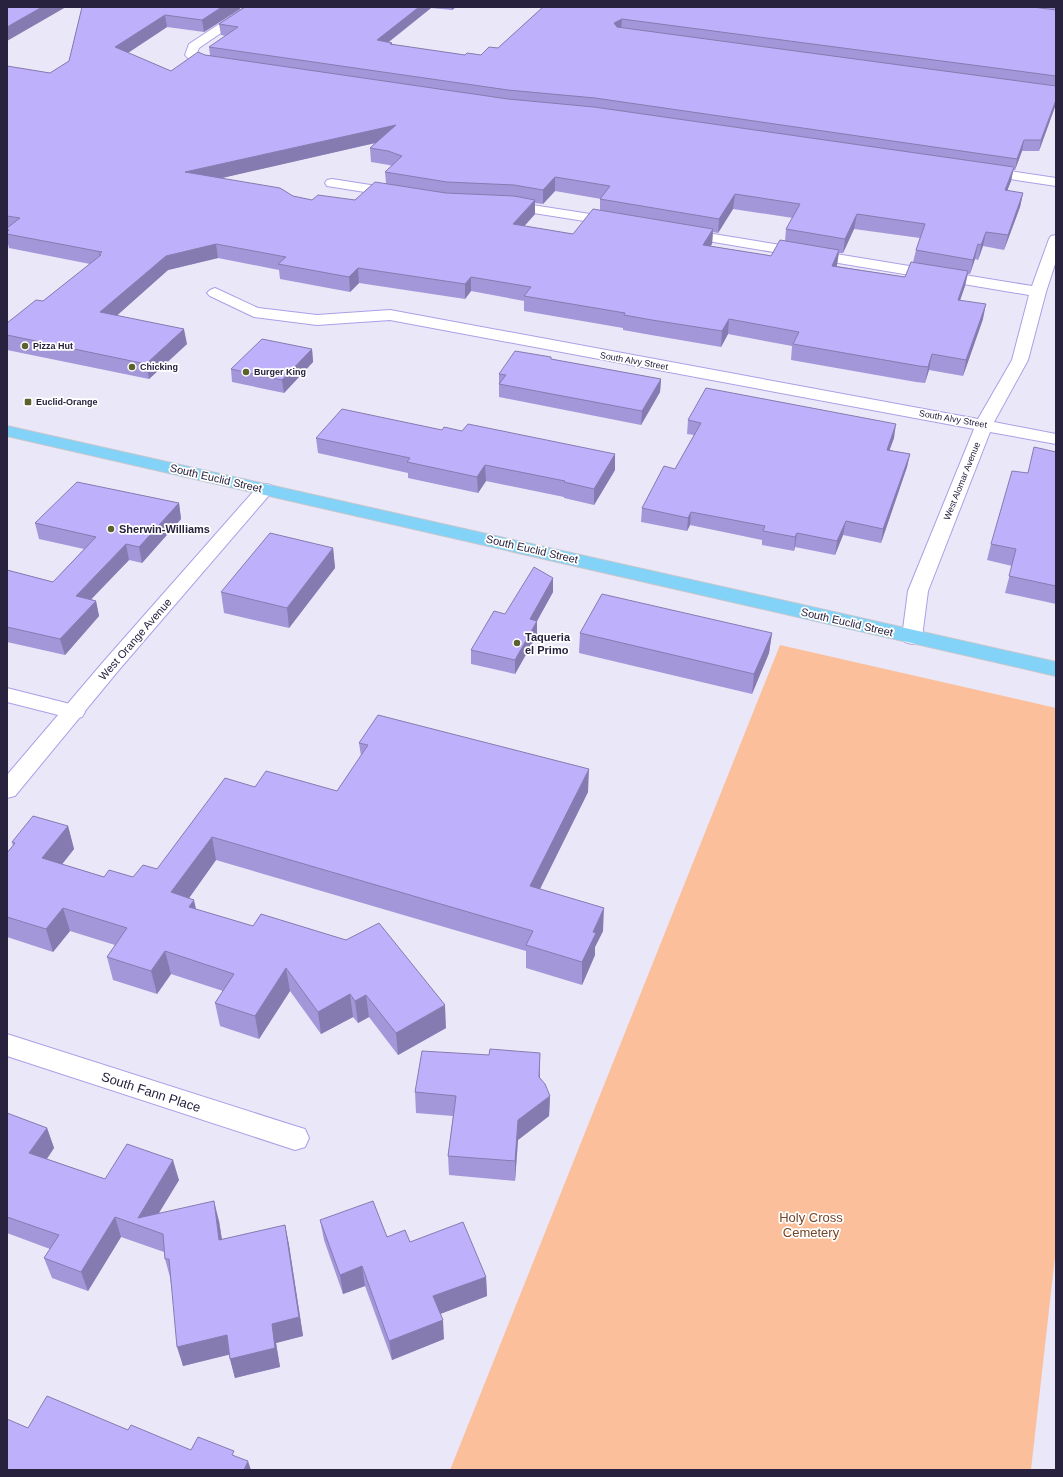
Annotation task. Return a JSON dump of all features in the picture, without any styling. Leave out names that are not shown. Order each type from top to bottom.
[{"type":"main road","name":"South Euclid Street","points":[[7,431],[1056,669]]},
{"type":"street","points":[[230,66],[207,62],[191,56],[193,46],[253,7]]},
{"type":"street","points":[[970,170],[1056,182]]},
{"type":"street","points":[[332,183],[409,196]]},
{"type":"street","points":[[492,204],[514,205],[632,225]]},
{"type":"street","points":[[671,231],[1038,292]]},
{"type":"street","name":"West Alomar Avenue","points":[[912,637],[918,591],[984,425],[1020,360],[1038,292],[1056,238]]},
{"type":"street","name":"South Alvy Street","points":[[215,293],[254,312],[317,320],[390,316],[1056,439]]},
{"type":"street","name":"West Orange Avenue","points":[[7,790],[74,712],[111,666],[265,489]]},
{"type":"street","points":[[7,695],[74,712]]},
{"type":"street","name":"South Fann Place","points":[[7,1045],[295,1138]]},
{"type":"green space","name":"Holy Cross Cemetery","points":[[780,645],[1056,708],[1056,1248],[1031,1470],[450,1470]]},
{"type":"building","points":[[7,7],[42,7],[7,27]]},
{"type":"building","points":[[82,7],[222,7],[202,20],[165,15],[115,47],[171,71],[198,52],[205,55],[508,99],[594,107],[1014,167],[1005,190],[1023,193],[1008,235],[986,232],[981,245],[978,244],[973,260],[916,250],[925,224],[857,214],[845,239],[786,229],[800,204],[735,194],[719,219],[600,199],[610,186],[555,177],[543,190],[514,185],[447,182],[385,172],[402,156],[388,151],[370,148],[396,125],[185,172],[280,188],[293,196],[312,200],[318,195],[355,200],[375,182],[446,193],[514,196],[535,200],[513,224],[573,234],[593,209],[713,229],[703,245],[771,256],[780,240],[839,250],[832,266],[905,277],[911,262],[968,271],[958,300],[986,304],[966,360],[932,354],[928,367],[793,344],[799,332],[729,319],[722,331],[652,320],[624,315],[625,313],[524,296],[531,287],[471,277],[465,284],[358,268],[349,277],[278,264],[286,257],[216,244],[166,256],[100,312],[184,329],[146,364],[7,335],[7,323],[36,300],[43,301],[101,255],[99,254],[102,252],[7,234],[9,230],[7,230],[7,228],[20,218],[7,216],[7,66],[50,73],[69,61]]},
{"type":"building","points":[[245,7],[419,7],[377,40],[392,43],[390,44],[465,55],[467,53],[481,55],[489,47],[498,48],[543,7],[1032,7],[1056,10],[1056,76],[622,19],[614,23],[617,27],[1056,86],[1056,100],[1041,140],[1024,140],[1017,159],[595,98],[508,90],[209,47],[238,27],[219,24]]},
{"type":"building","points":[[262,339],[312,349],[282,380],[231,369]]},
{"type":"building","points":[[515,351],[661,379],[642,411],[499,384],[506,375],[499,374]]},
{"type":"building","points":[[706,388],[896,424],[887,450],[910,454],[883,529],[846,521],[837,541],[797,533],[795,537],[763,531],[765,526],[691,512],[688,518],[642,508],[664,466],[675,469],[701,423],[688,420]]},
{"type":"building","points":[[342,409],[442,430],[444,427],[462,431],[468,424],[615,454],[594,489],[564,482],[565,481],[485,465],[477,477],[407,462],[410,458],[316,438]]},
{"type":"building","points":[[1034,447],[1056,452],[1056,586],[1009,576],[1016,549],[991,544],[1012,471],[1028,473]]},
{"type":"building","points":[[77,482],[179,503],[139,547],[126,544],[76,596],[96,601],[60,639],[7,627],[7,570],[53,582],[96,537],[35,523]]},
{"type":"building","points":[[270,533],[333,548],[287,608],[221,592]]},
{"type":"building","points":[[534,567],[553,578],[530,619],[537,621],[515,660],[471,650],[494,611],[505,614]]},
{"type":"building","points":[[602,594],[772,633],[754,674],[580,633]]},
{"type":"building","points":[[378,715],[589,769],[530,886],[604,908],[593,932],[596,933],[582,962],[526,945],[533,931],[212,837],[171,892],[194,900],[189,907],[253,926],[261,914],[346,940],[379,923],[445,1005],[396,1033],[366,995],[355,1001],[350,994],[318,1012],[286,968],[255,1016],[215,1003],[234,974],[165,951],[151,971],[107,957],[127,928],[63,908],[46,929],[7,917],[7,853],[15,843],[12,842],[33,816],[68,826],[42,858],[104,877],[109,870],[133,877],[143,865],[157,869],[225,778],[255,787],[266,771],[337,791],[368,745],[359,743]]},
{"type":"building","points":[[490,1049],[540,1053],[539,1077],[545,1084],[550,1096],[518,1120],[515,1161],[448,1156],[456,1096],[415,1092],[422,1051],[489,1055]]},
{"type":"building","points":[[7,1113],[47,1128],[29,1153],[105,1179],[127,1144],[173,1160],[138,1218],[214,1201],[219,1240],[285,1225],[299,1317],[272,1324],[275,1348],[230,1359],[227,1335],[177,1347],[169,1259],[165,1259],[163,1234],[115,1217],[81,1272],[44,1258],[59,1235],[7,1217]]},
{"type":"building","points":[[373,1201],[387,1237],[405,1230],[410,1242],[463,1222],[486,1277],[433,1296],[443,1320],[389,1341],[362,1266],[340,1275],[320,1220]]},
{"type":"building","points":[[47,1396],[128,1430],[131,1425],[191,1450],[198,1437],[234,1451],[232,1455],[248,1461],[244,1470],[7,1470],[7,1419],[28,1428]]},
{"type":"place","name":"Pizza Hut","points":[[25,346]]},
{"type":"place","name":"Chicking","points":[[132,367]]},
{"type":"place","name":"Burger King","points":[[246,372]]},
{"type":"place","name":"Euclid-Orange","points":[[28,402]]},
{"type":"place","name":"Sherwin-Williams","points":[[111,529]]},
{"type":"place","name":"Taqueria el Primo","points":[[517,643]]}]
